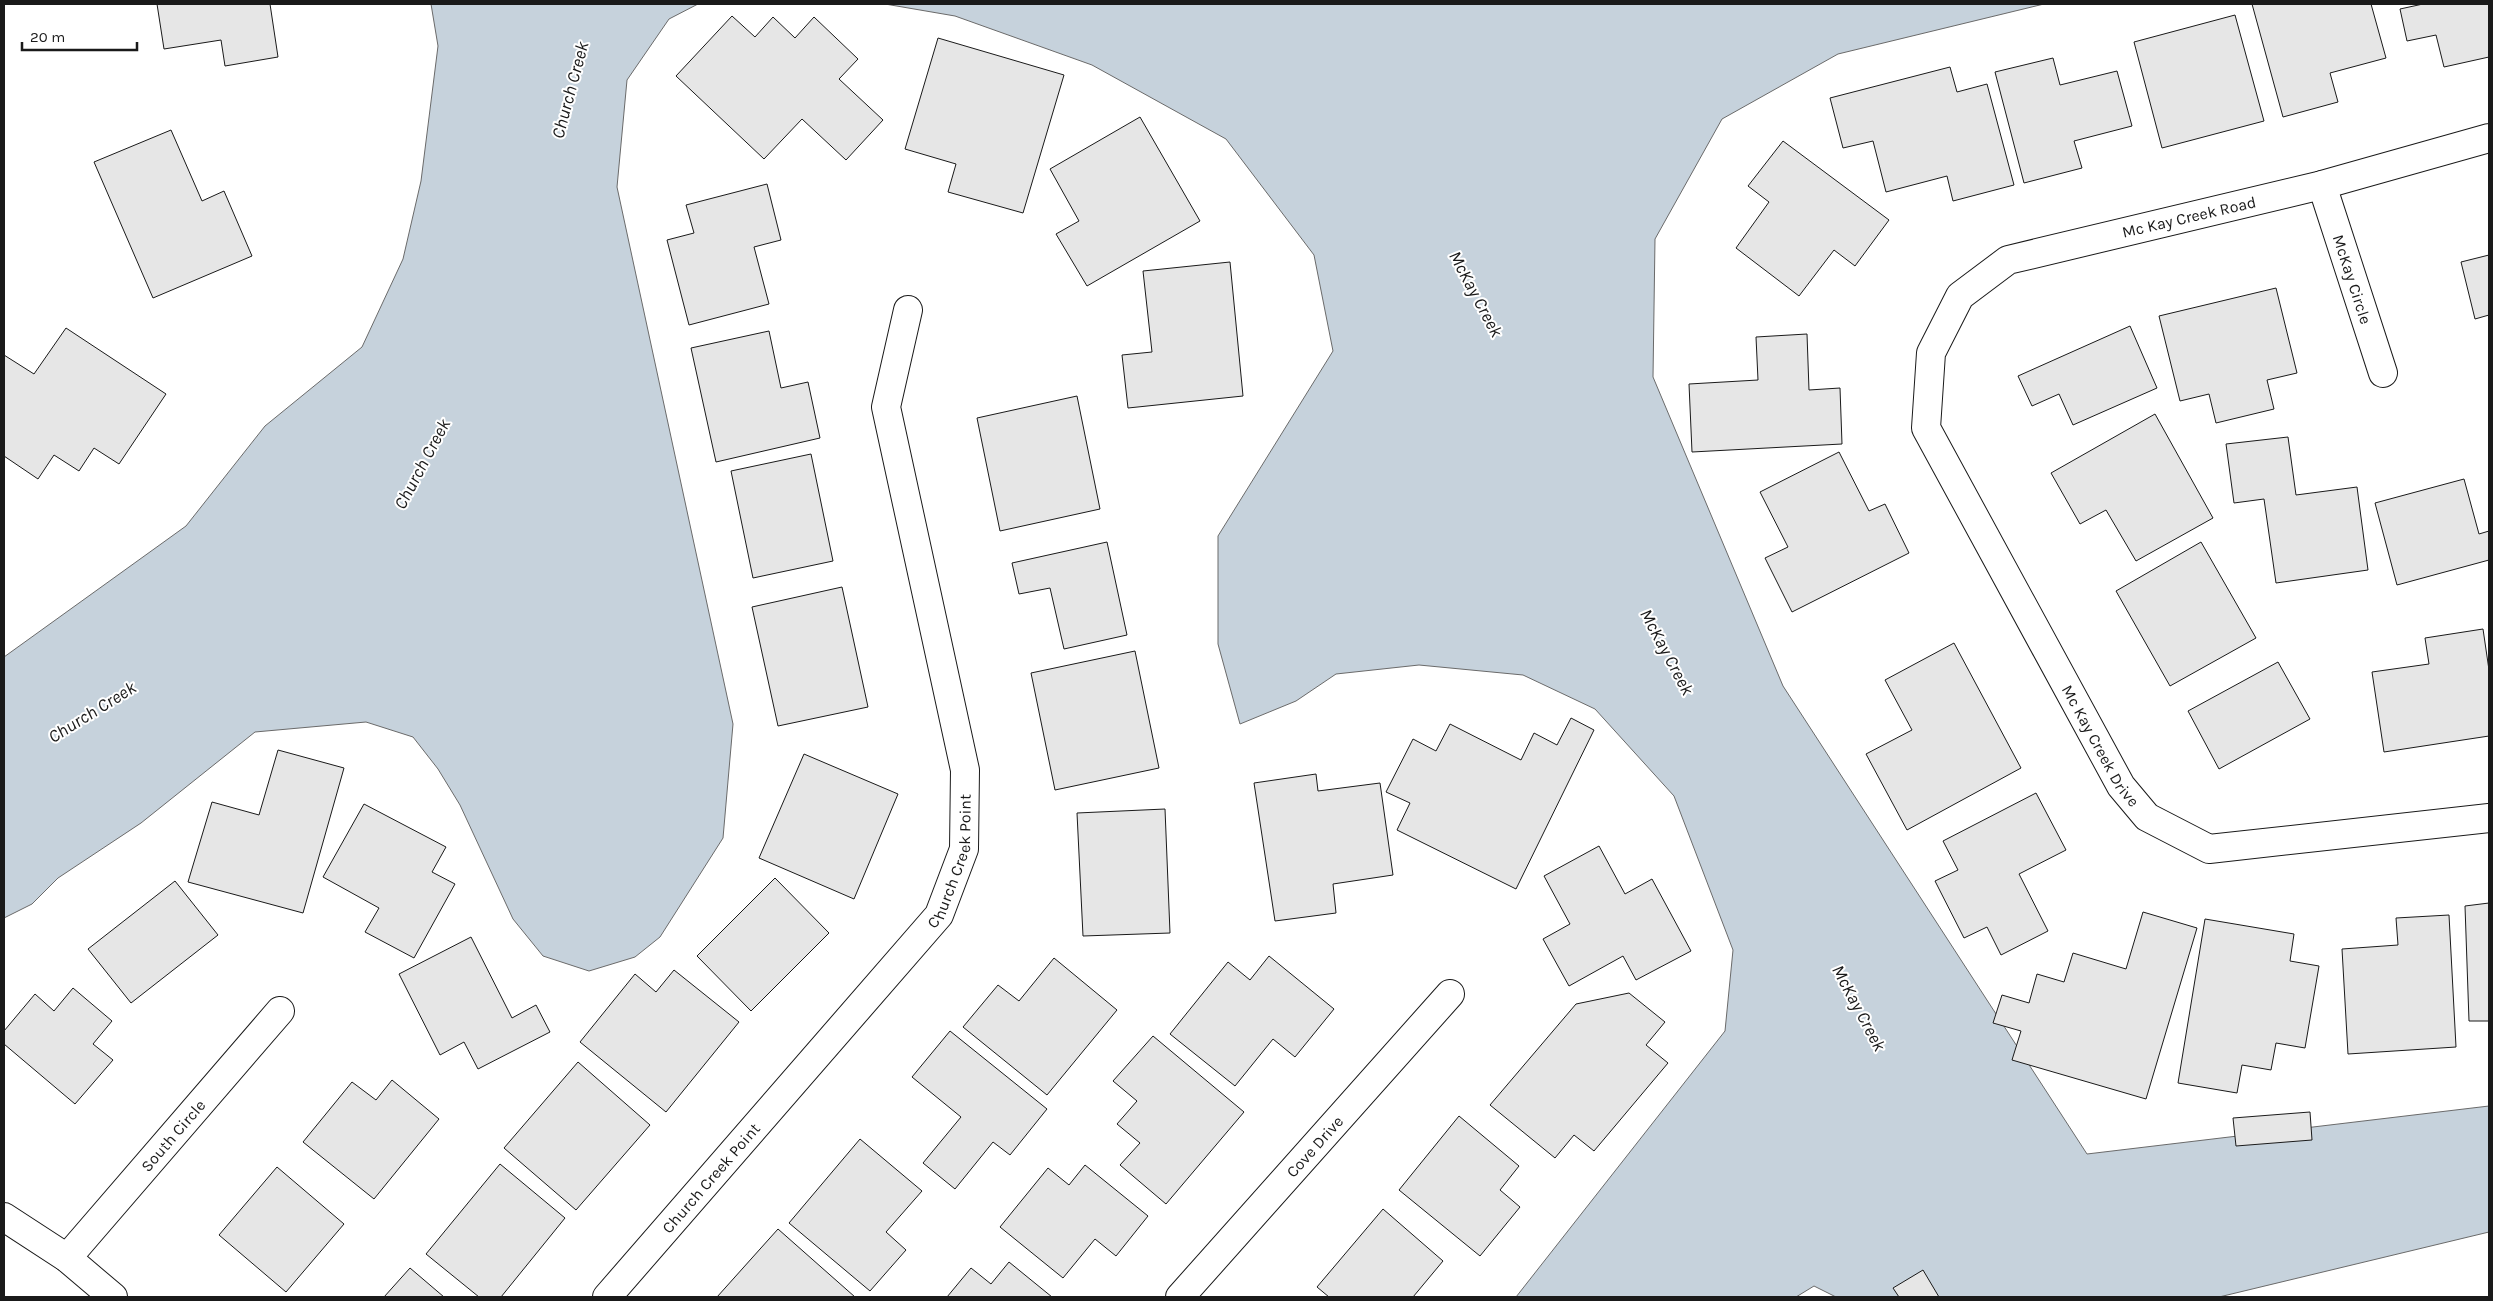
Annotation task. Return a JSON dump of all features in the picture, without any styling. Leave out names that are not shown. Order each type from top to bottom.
[{"type":"street","name":"Mc Kay Creek Road","points":[[1931,353],[1960,296],[2008,260],[2322,185],[2489,138]]},
{"type":"street","name":"McKay Circle","points":[[2322,185],[2383,373]]},
{"type":"street","name":"Church Creek Point","points":[[607,1297],[939,915],[964,849],[965,770],[886,408],[908,310]]},
{"type":"street","name":"Mc Kay Creek Drive","points":[[1931,353],[1926,428],[2121,786],[2147,817],[2209,849],[2489,818]]},
{"type":"street","name":"Cove Drive","points":[[1180,1297],[1450,994]]},
{"type":"street","name":"South Circle","points":[[67,1258],[280,1011]]},
{"type":"street","points":[[4,1217],[67,1258],[112,1297]]},
{"type":"water","name":"Church Creek","points":[[431,4],[698,4],[669,19],[627,80],[617,187],[733,724],[723,838],[660,937],[635,957],[589,971],[543,956],[513,919],[460,805],[438,769],[413,737],[366,722],[255,732],[141,823],[58,878],[32,904],[4,918],[4,657],[186,526],[265,426],[362,347],[403,259],[421,181],[438,46]]},
{"type":"water","name":"McKay Creek","points":[[885,4],[2044,4],[1838,54],[1722,119],[1655,239],[1653,377],[1783,686],[2087,1154],[2489,1106],[2489,1232],[2219,1297],[1836,1297],[1814,1286],[1796,1297],[1516,1297],[1725,1031],[1733,950],[1674,796],[1595,709],[1523,675],[1419,665],[1336,674],[1296,701],[1240,724],[1218,644],[1218,536],[1333,351],[1314,255],[1226,139],[1092,65],[955,16]]},
{"type":"building","points":[[157,4],[270,4],[278,57],[225,66],[221,40],[164,49]]},
{"type":"building","points":[[2252,4],[2371,4],[2386,58],[2330,73],[2338,102],[2283,117]]},
{"type":"building","points":[[2423,4],[2489,4],[2489,57],[2444,67],[2436,35],[2407,41],[2400,9]]},
{"type":"building","points":[[2235,15],[2264,121],[2162,148],[2134,42]]},
{"type":"building","points":[[732,16],[755,37],[773,17],[795,38],[814,17],[858,59],[839,79],[883,120],[846,160],[802,119],[764,159],[676,76]]},
{"type":"building","points":[[938,38],[1064,75],[1023,213],[948,192],[956,164],[905,149]]},
{"type":"building","points":[[2053,58],[2060,85],[2117,71],[2132,126],[2074,141],[2082,168],[2024,183],[1995,72]]},
{"type":"building","points":[[1950,67],[1957,92],[1987,84],[2014,185],[1953,201],[1947,176],[1886,192],[1873,141],[1843,148],[1830,98]]},
{"type":"building","points":[[1140,117],[1200,221],[1087,286],[1056,234],[1079,221],[1050,169]]},
{"type":"building","points":[[171,130],[202,201],[224,191],[252,256],[153,298],[94,162]]},
{"type":"building","points":[[1783,141],[1889,220],[1855,266],[1834,250],[1799,296],[1736,248],[1769,202],[1748,186]]},
{"type":"building","points":[[767,184],[781,240],[754,247],[769,304],[689,325],[667,240],[694,233],[686,205]]},
{"type":"building","points":[[2489,255],[2489,315],[2475,319],[2461,262]]},
{"type":"building","points":[[1230,262],[1243,396],[1128,408],[1122,355],[1152,352],[1143,271]]},
{"type":"building","points":[[2276,288],[2297,373],[2267,380],[2274,409],[2216,423],[2209,394],[2180,401],[2159,316]]},
{"type":"building","points":[[2130,326],[2157,388],[2073,425],[2059,394],[2032,406],[2018,376]]},
{"type":"building","points":[[66,328],[166,394],[119,464],[94,448],[79,471],[54,455],[38,479],[4,456],[4,355],[34,374]]},
{"type":"building","points":[[769,331],[781,388],[808,382],[820,438],[716,462],[691,348]]},
{"type":"building","points":[[1807,334],[1809,390],[1840,388],[1842,444],[1692,452],[1689,384],[1758,380],[1756,337]]},
{"type":"building","points":[[1077,396],[1100,509],[1000,531],[977,418]]},
{"type":"building","points":[[2155,414],[2213,518],[2136,561],[2106,510],[2080,524],[2051,473]]},
{"type":"building","points":[[2288,437],[2296,495],[2357,487],[2368,570],[2276,583],[2264,499],[2234,503],[2226,444]]},
{"type":"building","points":[[1839,452],[1869,511],[1885,504],[1909,553],[1792,612],[1765,558],[1788,547],[1760,492]]},
{"type":"building","points":[[811,454],[833,561],[753,578],[731,471]]},
{"type":"building","points":[[2464,479],[2479,534],[2489,531],[2489,560],[2397,585],[2375,503]]},
{"type":"building","points":[[1107,542],[1127,635],[1064,649],[1050,588],[1019,594],[1012,563]]},
{"type":"building","points":[[2201,542],[2256,638],[2170,686],[2116,591]]},
{"type":"building","points":[[842,587],[868,707],[778,726],[752,607]]},
{"type":"building","points":[[2483,629],[2489,670],[2489,736],[2384,752],[2372,672],[2429,664],[2425,638]]},
{"type":"building","points":[[1954,643],[2021,768],[1907,830],[1866,754],[1912,730],[1885,680]]},
{"type":"building","points":[[1135,651],[1159,768],[1055,790],[1031,673]]},
{"type":"building","points":[[2278,662],[2310,719],[2219,769],[2188,711]]},
{"type":"building","points":[[1571,718],[1594,730],[1516,889],[1397,830],[1410,803],[1386,792],[1413,739],[1436,751],[1450,724],[1521,760],[1534,733],[1557,745]]},
{"type":"building","points":[[278,750],[344,768],[303,913],[188,882],[212,802],[259,815]]},
{"type":"building","points":[[804,754],[898,794],[854,899],[759,858]]},
{"type":"building","points":[[1316,774],[1318,791],[1380,783],[1393,875],[1333,884],[1336,913],[1275,921],[1254,783]]},
{"type":"building","points":[[2036,793],[2066,850],[2019,874],[2048,931],[2001,955],[1987,927],[1964,938],[1935,881],[1958,870],[1943,841]]},
{"type":"building","points":[[364,804],[446,847],[432,872],[455,884],[414,958],[365,932],[379,908],[323,877]]},
{"type":"building","points":[[1165,809],[1170,933],[1083,936],[1077,813]]},
{"type":"building","points":[[1599,846],[1625,894],[1652,879],[1691,951],[1636,980],[1623,956],[1569,986],[1543,939],[1570,924],[1544,876]]},
{"type":"building","points":[[775,878],[829,933],[751,1011],[697,956]]},
{"type":"building","points":[[175,881],[218,935],[131,1003],[88,949]]},
{"type":"building","points":[[2489,903],[2489,1021],[2469,1021],[2465,906]]},
{"type":"building","points":[[2143,912],[2197,928],[2146,1099],[2012,1060],[2021,1031],[1993,1023],[2002,995],[2029,1003],[2037,974],[2064,982],[2073,953],[2126,969]]},
{"type":"building","points":[[2449,915],[2456,1047],[2348,1054],[2342,949],[2398,945],[2396,918]]},
{"type":"building","points":[[2205,919],[2294,934],[2290,961],[2319,966],[2305,1048],[2276,1043],[2271,1070],[2242,1065],[2237,1093],[2178,1083]]},
{"type":"building","points":[[471,937],[512,1018],[536,1005],[550,1032],[478,1069],[464,1042],[440,1055],[399,974]]},
{"type":"building","points":[[1269,956],[1334,1009],[1295,1057],[1273,1039],[1235,1086],[1170,1034],[1228,962],[1250,980]]},
{"type":"building","points":[[1054,958],[1117,1010],[1047,1095],[963,1027],[998,985],[1019,1001]]},
{"type":"building","points":[[674,970],[739,1022],[666,1112],[580,1042],[635,974],[656,992]]},
{"type":"building","points":[[73,988],[112,1021],[93,1044],[113,1060],[75,1104],[4,1044],[4,1031],[35,994],[54,1011]]},
{"type":"building","points":[[1629,993],[1665,1022],[1646,1045],[1668,1063],[1594,1151],[1574,1135],[1555,1158],[1490,1105],[1576,1004]]},
{"type":"building","points":[[950,1031],[1047,1109],[1010,1155],[993,1142],[955,1189],[923,1163],[961,1117],[912,1077]]},
{"type":"building","points":[[1153,1036],[1244,1112],[1166,1204],[1120,1165],[1140,1143],[1117,1124],[1137,1101],[1113,1081]]},
{"type":"building","points":[[578,1062],[650,1125],[576,1210],[504,1148]]},
{"type":"building","points":[[392,1080],[439,1119],[374,1199],[303,1142],[352,1082],[376,1100]]},
{"type":"building","points":[[2310,1112],[2312,1140],[2236,1146],[2233,1118]]},
{"type":"building","points":[[1459,1116],[1519,1166],[1500,1190],[1520,1207],[1480,1256],[1399,1190]]},
{"type":"building","points":[[860,1139],[922,1191],[886,1232],[906,1250],[870,1291],[789,1223]]},
{"type":"building","points":[[500,1164],[565,1218],[501,1297],[479,1297],[426,1254]]},
{"type":"building","points":[[1085,1165],[1148,1216],[1116,1256],[1095,1239],[1063,1278],[1000,1227],[1048,1168],[1069,1185]]},
{"type":"building","points":[[277,1167],[344,1224],[286,1292],[219,1235]]},
{"type":"building","points":[[1383,1209],[1443,1261],[1413,1297],[1329,1297],[1317,1287]]},
{"type":"building","points":[[778,1229],[855,1297],[717,1297]]},
{"type":"building","points":[[1009,1262],[1052,1297],[947,1297],[971,1268],[991,1284]]},
{"type":"building","points":[[410,1268],[444,1297],[384,1297]]},
{"type":"building","points":[[1923,1270],[1939,1297],[1899,1297],[1893,1288]]}]
